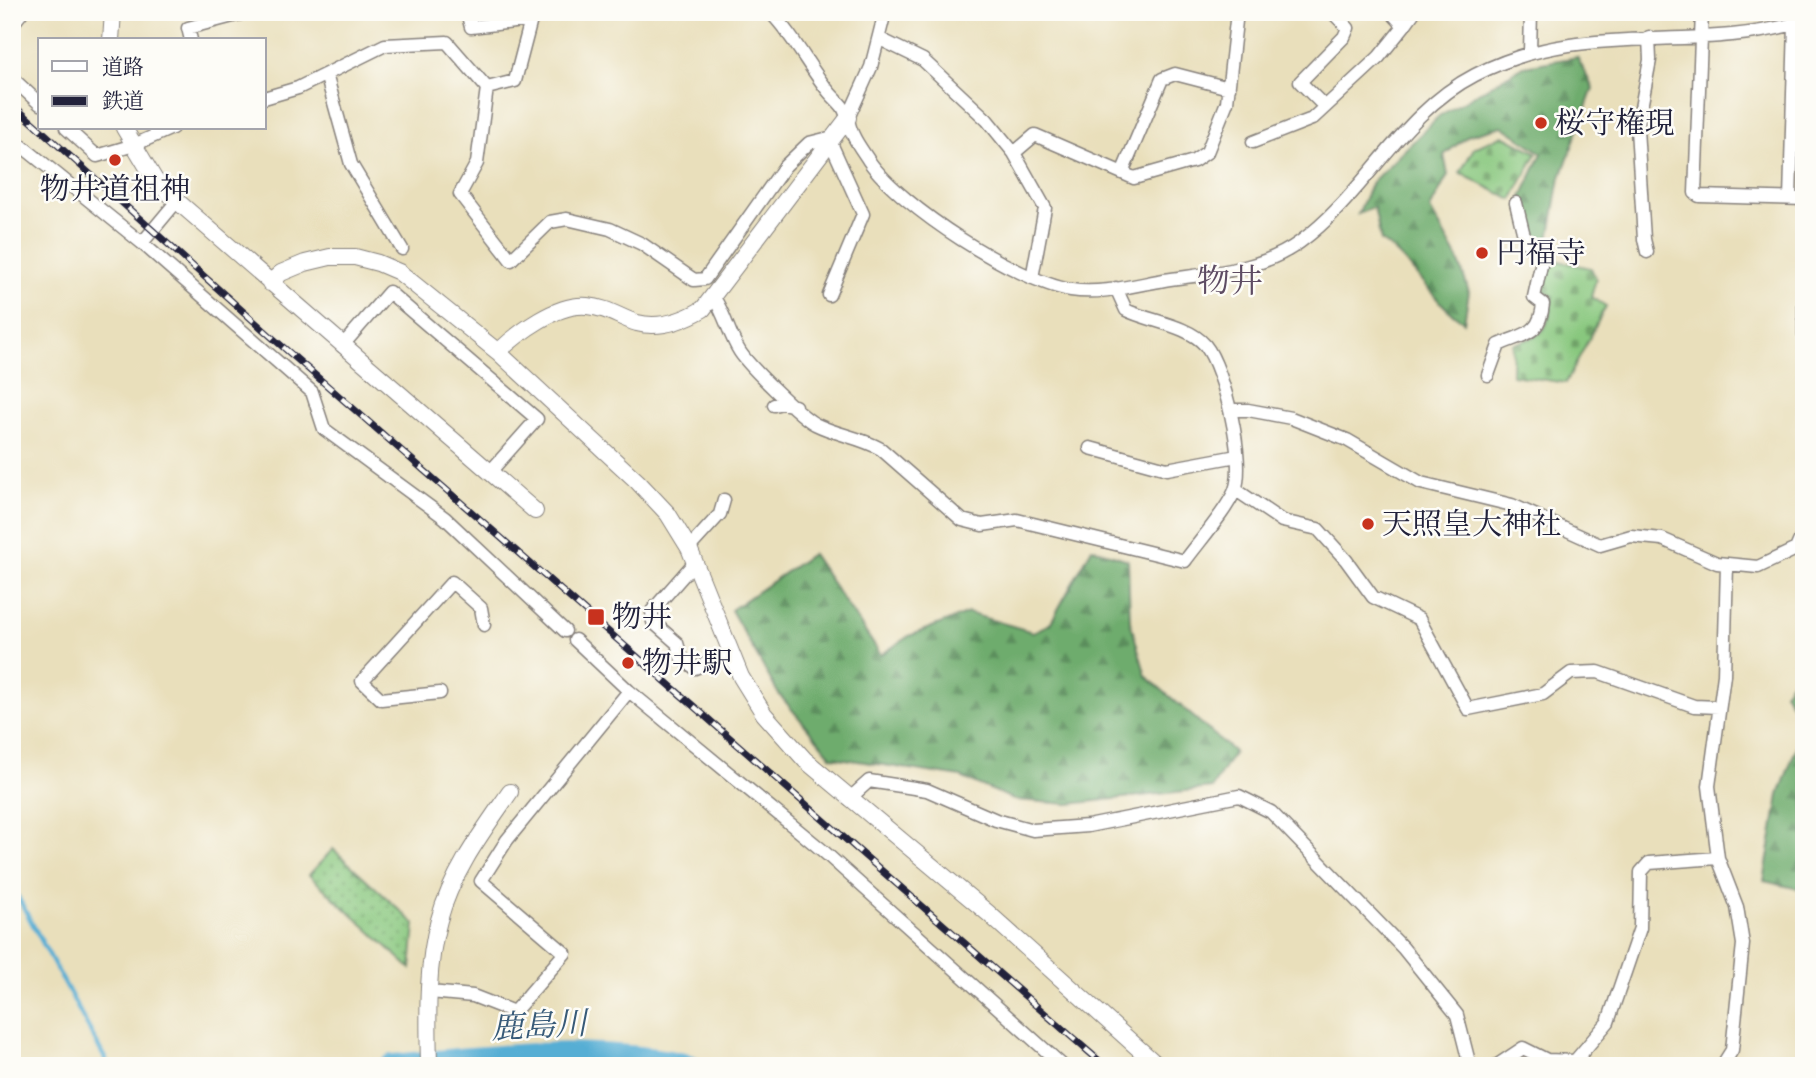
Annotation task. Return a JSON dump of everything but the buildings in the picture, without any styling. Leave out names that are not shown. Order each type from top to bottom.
[{"type":"street","points":[[12,25],[22,12]]},
{"type":"street","points":[[111,38],[113,12]]},
{"type":"street","points":[[190,38],[188,28],[248,12]]},
{"type":"street","points":[[467,12],[471,26],[532,16],[515,81],[487,88]]},
{"type":"street","points":[[770,12],[785,27],[848,118],[852,133],[871,164],[909,203],[1032,278],[1074,290],[1116,288],[1256,265],[1277,257],[1321,225],[1421,115],[1473,75],[1530,52],[1567,43],[1649,37],[1701,38],[1748,35],[1799,23],[1797,199],[1699,196],[1695,193],[1701,38],[1702,12]]},
{"type":"street","points":[[498,352],[540,319],[584,305],[617,312],[636,322],[655,326],[688,318],[714,298],[848,118],[880,40],[885,12]]},
{"type":"street","points":[[1014,153],[1035,135],[1122,173],[1142,178],[1194,161],[1207,152],[1227,102],[1237,12]]},
{"type":"street","points":[[1324,106],[1300,82],[1344,37],[1348,27],[1332,12]]},
{"type":"street","points":[[1391,12],[1404,26]]},
{"type":"street","points":[[1253,142],[1312,119],[1379,57],[1414,12]]},
{"type":"street","points":[[1530,52],[1531,12]]},
{"type":"street","points":[[1647,252],[1637,129],[1650,60],[1649,37]]},
{"type":"street","points":[[880,40],[923,60],[987,120],[1014,153],[1045,208],[1032,278]]},
{"type":"street","points":[[266,97],[326,74],[385,46],[447,42],[487,88],[477,163],[460,194],[511,260],[550,222],[566,219],[589,221],[642,244],[694,280],[705,279],[785,166],[809,143],[831,139]]},
{"type":"street","points":[[326,74],[351,164],[402,249]]},
{"type":"street","points":[[1122,173],[1162,79],[1175,74],[1229,88]]},
{"type":"street","points":[[12,78],[38,102]]},
{"type":"street","points":[[68,130],[97,156],[134,145],[168,130]]},
{"type":"street","points":[[125,130],[155,180],[177,201],[535,512]]},
{"type":"street","points":[[12,138],[142,243],[312,393],[324,429],[445,518],[629,691],[822,850],[1063,1066]]},
{"type":"street","points":[[829,295],[863,214],[831,139]]},
{"type":"street","points":[[142,243],[177,201]]},
{"type":"street","points":[[1488,375],[1499,345],[1534,330],[1541,321],[1543,304],[1534,297],[1542,261],[1525,240],[1516,203]]},
{"type":"street","points":[[270,283],[305,263],[330,257],[355,257],[378,262],[399,272],[498,352],[637,481],[668,514],[692,555],[730,654],[764,714],[805,761],[988,913],[1158,1066]]},
{"type":"street","points":[[714,298],[740,351],[758,373],[812,422],[832,432],[866,440],[881,449],[962,520],[982,525],[1017,520],[1185,561],[1236,489],[1237,456],[1231,410],[1204,343],[1183,331],[1126,310],[1116,288]]},
{"type":"street","points":[[1804,288],[1804,335]]},
{"type":"street","points":[[342,346],[389,292],[516,400],[537,419],[489,473]]},
{"type":"street","points":[[774,405],[782,402],[795,406]]},
{"type":"street","points":[[1231,410],[1248,410],[1291,418],[1346,440],[1421,483],[1512,505],[1600,545],[1631,536],[1662,539],[1727,565],[1758,567],[1796,549],[1803,537]]},
{"type":"street","points":[[1090,448],[1167,469],[1237,456]]},
{"type":"street","points":[[1236,489],[1282,521],[1318,530],[1346,560],[1373,597],[1419,619],[1468,709],[1543,694],[1571,673],[1598,672],[1694,706],[1719,707]]},
{"type":"street","points":[[724,500],[720,514],[652,611],[653,622],[677,643],[681,657],[695,668],[730,654]]},
{"type":"street","points":[[1722,1066],[1732,1050],[1742,944],[1737,906],[1718,858],[1709,786],[1724,675],[1727,565]]},
{"type":"street","points":[[440,693],[381,699],[362,681],[452,582],[481,608],[484,625]]},
{"type":"street","points":[[430,992],[472,996],[514,1012],[565,953],[481,881],[507,840],[629,691]]},
{"type":"street","points":[[849,799],[869,781],[927,790],[996,820],[1032,830],[1088,826],[1240,796],[1270,812],[1419,966],[1457,1015],[1470,1066]]},
{"type":"street","points":[[429,1066],[430,992],[439,920],[468,855],[510,792]]},
{"type":"street","points":[[1496,1066],[1523,1048],[1547,1060],[1575,1061],[1608,1022],[1640,928],[1641,872],[1649,863],[1718,858]]},
{"type":"green space","points":[[1577,57],[1593,88],[1559,183],[1549,240],[1532,235],[1522,197],[1542,153],[1502,126],[1469,135],[1444,155],[1448,175],[1430,209],[1458,259],[1469,292],[1464,322],[1442,304],[1403,260],[1381,241],[1374,207],[1358,214],[1372,182],[1439,116],[1524,66]]},
{"type":"green space","points":[[1503,135],[1537,153],[1512,200],[1460,173],[1474,148]]},
{"type":"green space","points":[[1545,258],[1591,268],[1596,279],[1591,297],[1606,306],[1566,383],[1512,375],[1513,344],[1539,334],[1549,316],[1553,296],[1539,290]]},
{"type":"green space","points":[[1092,548],[1128,560],[1130,621],[1146,676],[1234,752],[1212,788],[1069,804],[1015,800],[961,777],[832,757],[778,693],[731,610],[812,554],[881,655],[909,636],[968,613],[1033,632],[1050,624]]},
{"type":"green space","points":[[1804,666],[1804,726],[1784,692]]},
{"type":"green space","points":[[1804,726],[1804,903],[1799,889],[1764,881],[1779,795]]},
{"type":"green space","points":[[333,849],[415,924],[411,969],[309,875]]},
{"type":"waterway","points":[[12,886],[109,1066]]},
{"type":"waterway","name":"鹿島川","points":[[392,1066],[578,1054],[689,1066]]},
{"type":"railway","points":[[12,104],[38,127]]},
{"type":"railway","points":[[41,130],[275,340],[1105,1066]]},
{"type":"place","name":"桜守権現","points":[[1541,123]]},
{"type":"place","name":"物井道祖神","points":[[115,160]]},
{"type":"place","name":"円福寺","points":[[1482,253]]},
{"type":"place","name":"天照皇大神社","points":[[1368,524]]},
{"type":"place","name":"物井","points":[[596,617]]},
{"type":"place","name":"物井駅","points":[[628,663]]},
{"type":"district","name":"物井","points":[[1230,280]]}]
